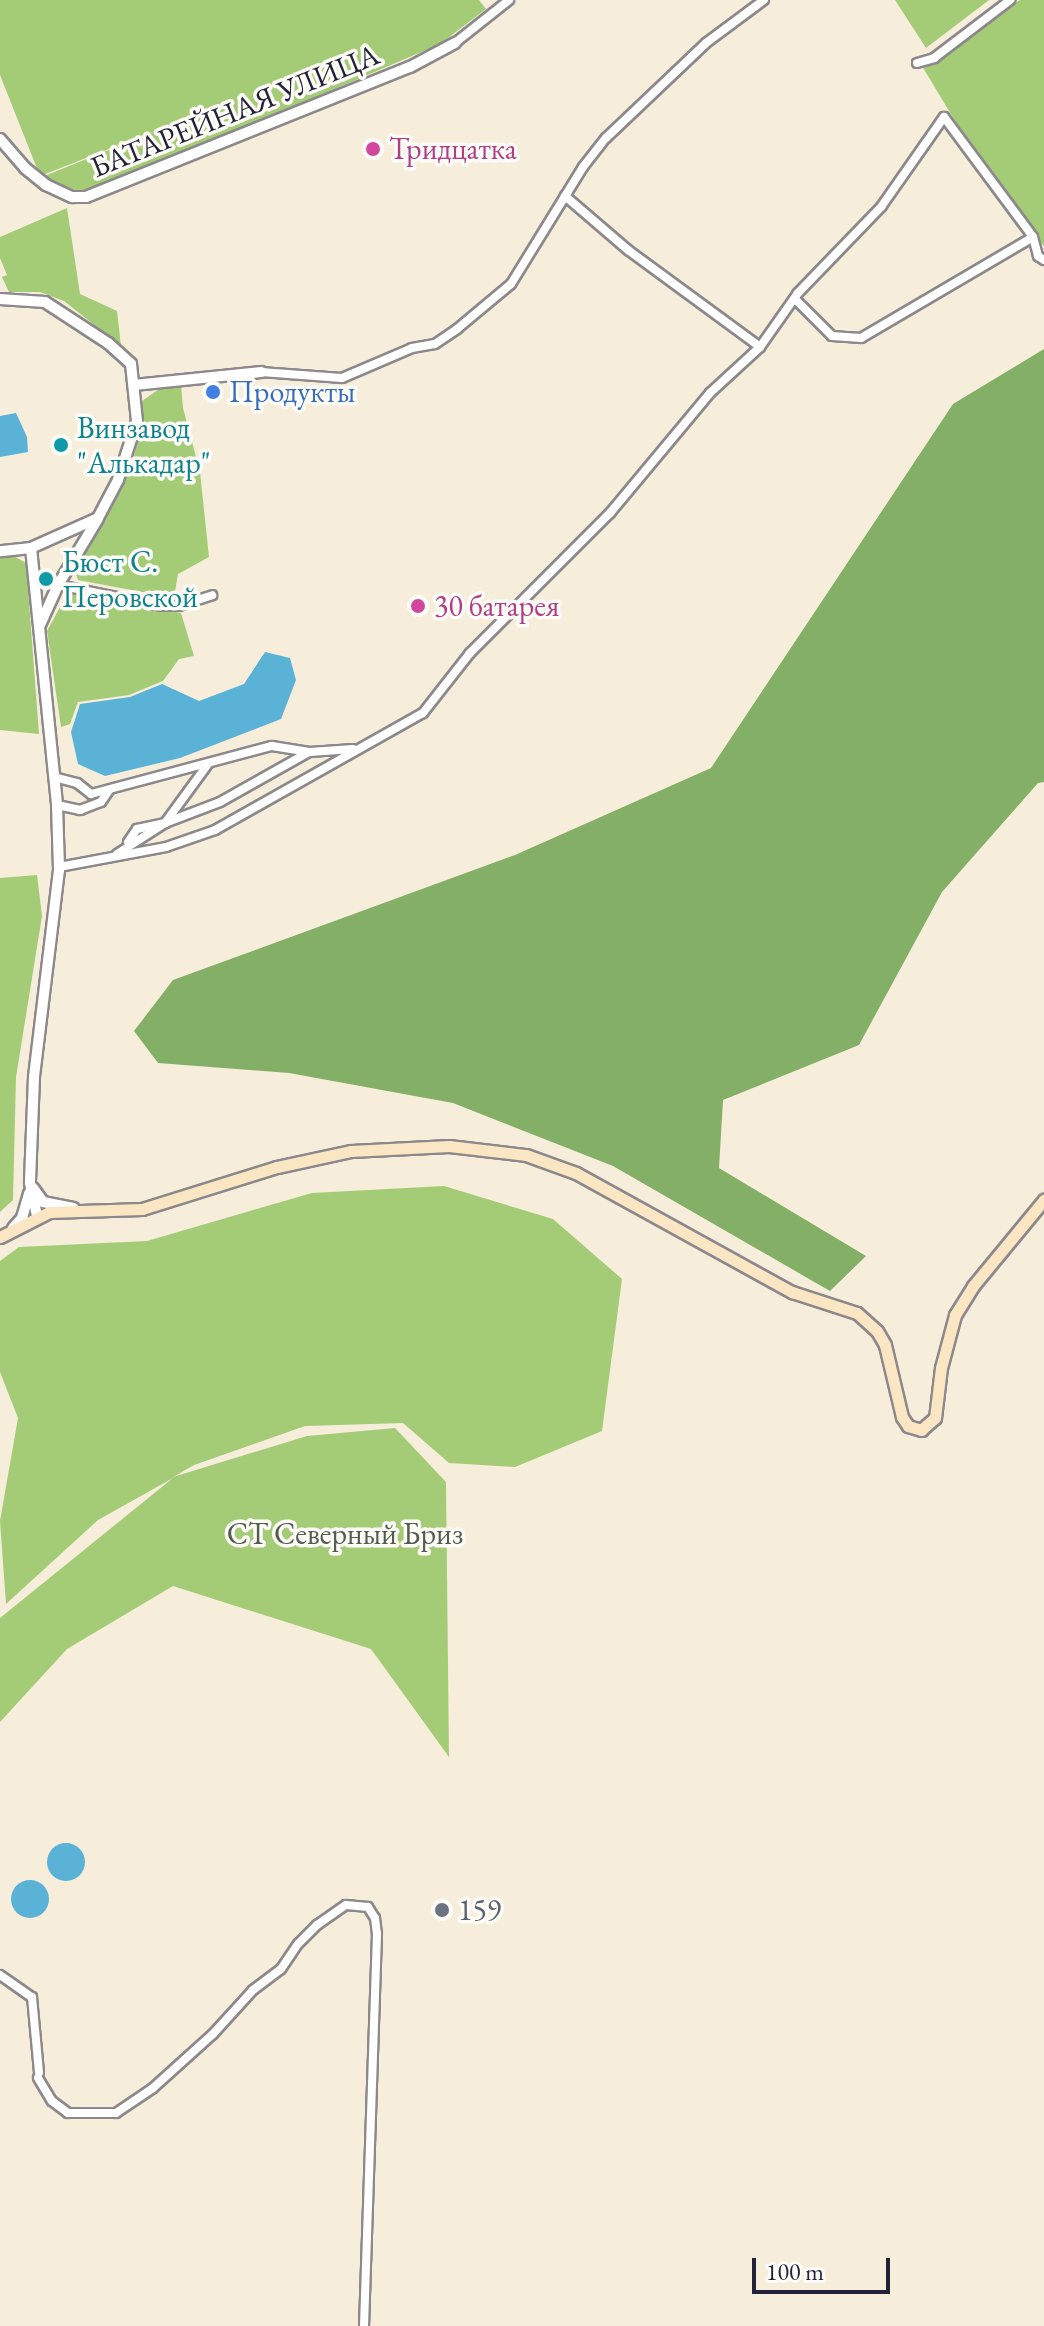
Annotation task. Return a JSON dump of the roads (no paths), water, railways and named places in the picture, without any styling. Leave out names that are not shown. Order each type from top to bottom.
[{"type":"main road","points":[[5,1234],[49,1212],[156,1206],[277,1167],[351,1151],[449,1146],[526,1155],[576,1173],[792,1292],[857,1313],[877,1331],[885,1345],[902,1417],[908,1426],[921,1430],[935,1418],[941,1368],[955,1315],[973,1286],[1044,1200]]},
{"type":"street","points":[[455,43],[509,0]]},
{"type":"street","points":[[134,385],[261,372],[342,378],[409,349],[435,344],[511,284],[565,196],[606,138],[706,43],[764,0]]},
{"type":"street","points":[[917,63],[934,58],[1010,0]]},
{"type":"street","name":"БАТАРЕЙНАЯ УЛИЦА","points":[[0,139],[46,185],[72,197],[86,197],[422,62],[455,43]]},
{"type":"street","points":[[59,867],[166,847],[215,830],[269,803],[354,749],[381,740],[423,713],[470,653],[610,513],[710,393],[760,347],[798,293],[881,207],[944,117],[1033,237],[1038,256],[1044,260]]},
{"type":"street","points":[[565,196],[628,250],[760,347]]},
{"type":"street","points":[[797,301],[832,336],[861,338],[1033,237]]},
{"type":"street","points":[[0,299],[45,302],[80,321],[131,364],[134,385],[137,421],[118,480],[58,585],[38,634]]},
{"type":"street","points":[[0,551],[31,548],[98,518]]},
{"type":"street","points":[[5,1234],[22,1218],[30,1183],[34,1077],[56,919],[59,867],[57,805],[31,548]]},
{"type":"street","points":[[58,585],[161,606],[179,606],[212,595]]},
{"type":"street","points":[[54,777],[77,783],[91,794],[272,746],[310,752],[354,749]]},
{"type":"street","points":[[115,856],[137,829],[165,823],[220,802],[310,752]]},
{"type":"street","points":[[165,823],[208,763]]},
{"type":"street","points":[[57,805],[80,810],[101,802],[109,789]]},
{"type":"street","points":[[30,1183],[43,1202],[87,1210]]},
{"type":"street","points":[[30,1183],[37,1217]]},
{"type":"street","points":[[0,1975],[32,1997],[38,2076],[52,2101],[68,2113],[116,2113],[153,2088],[213,2034],[253,1990],[281,1969],[317,1925],[346,1905],[368,1907],[375,1918],[377,1934],[364,2326]]},
{"type":"water","points":[[16,413],[27,437],[28,452],[0,457],[0,416]]},
{"type":"water","points":[[265,652],[290,658],[296,680],[281,719],[180,758],[105,776],[78,764],[71,732],[80,704],[130,697],[162,684],[199,701],[244,684]]},
{"type":"water","points":[[66,1843],[80,1848],[85,1862],[80,1876],[66,1881],[52,1876],[47,1862],[52,1848]]},
{"type":"water","points":[[30,1880],[44,1885],[49,1899],[44,1913],[30,1918],[16,1913],[11,1899],[16,1885]]},
{"type":"place","name":"Тридцатка","points":[[373,149]]},
{"type":"place","name":"Продукты","points":[[213,392]]},
{"type":"place","name":"Винзавод \"Алькадар\"","points":[[61,445]]},
{"type":"place","name":"Бюст С. Перовской","points":[[46,579]]},
{"type":"place","name":"30 батарея","points":[[418,606]]},
{"type":"place","name":"159","points":[[442,1910]]},
{"type":"park label","name":"СТ Северный Бриз","points":[[345,1534]]}]
